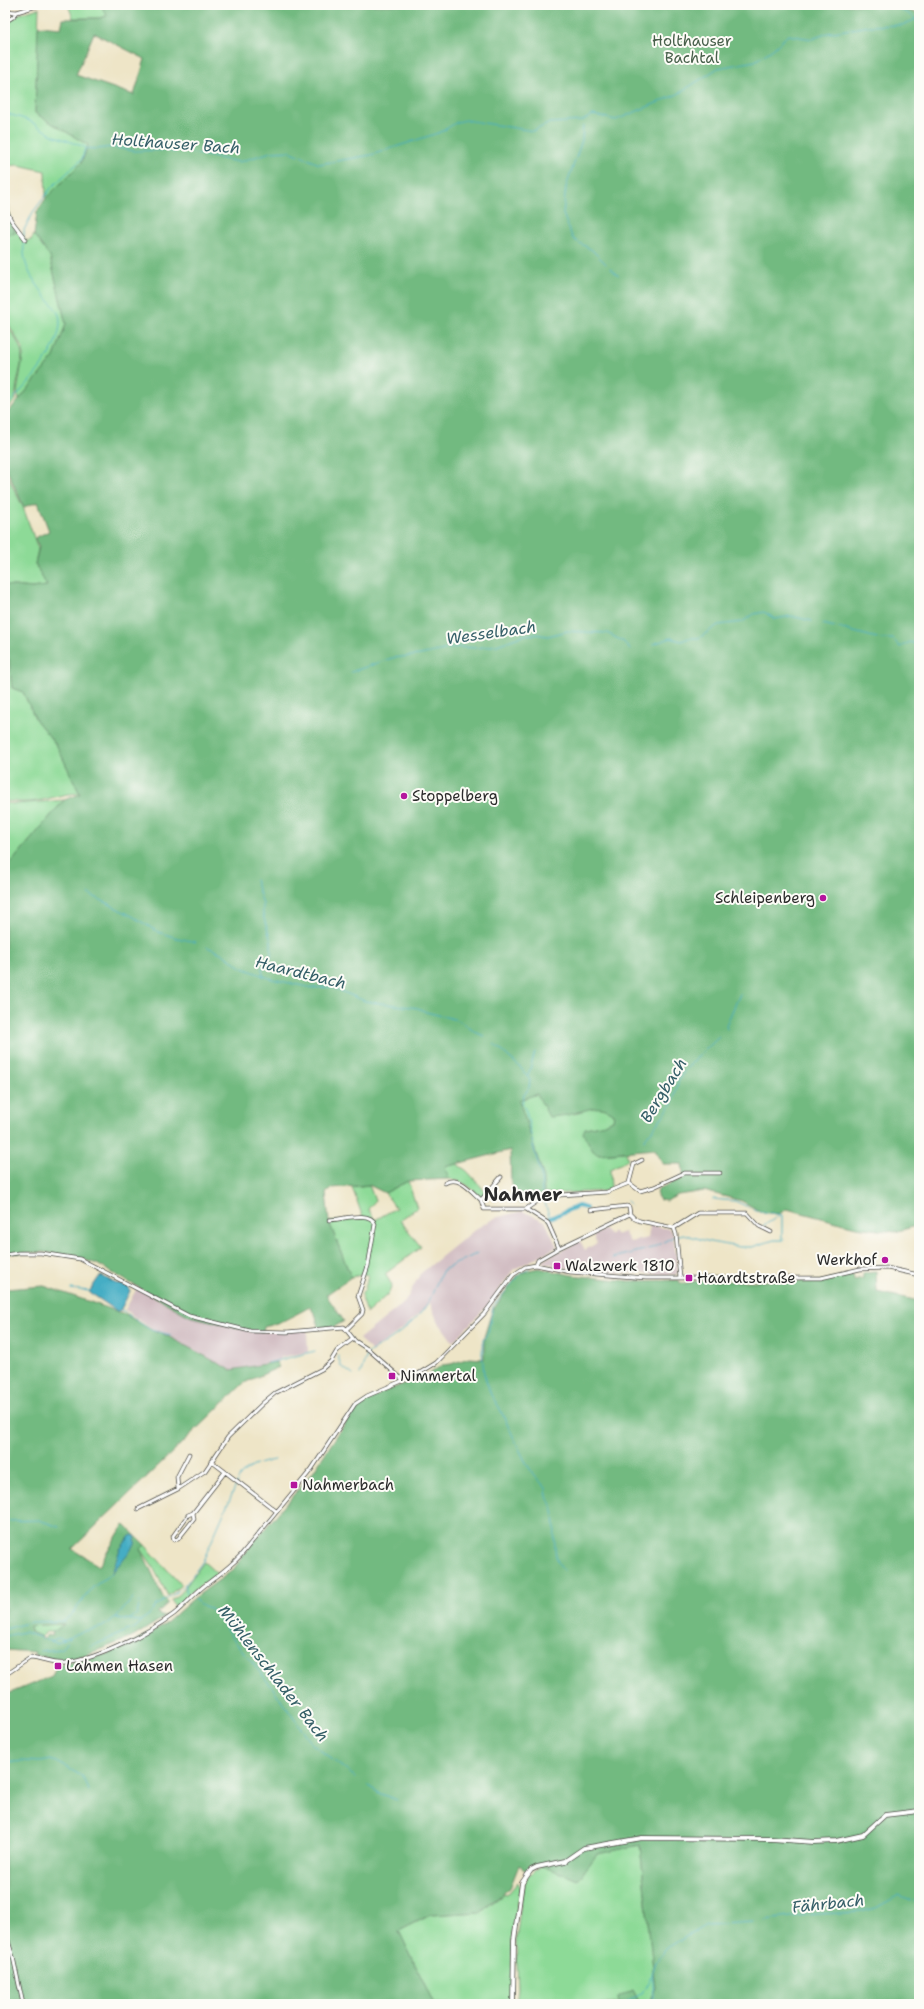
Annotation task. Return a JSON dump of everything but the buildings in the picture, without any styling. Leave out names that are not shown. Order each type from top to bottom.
[{"type":"street","points":[[5,11],[17,12],[40,5]]},
{"type":"street","points":[[5,22],[13,17],[17,12]]},
{"type":"street","points":[[5,208],[26,240]]},
{"type":"street","points":[[629,1184],[634,1164],[642,1160]]},
{"type":"street","points":[[629,1184],[640,1191],[654,1187],[684,1173],[720,1173]]},
{"type":"street","points":[[481,1200],[501,1177]]},
{"type":"street","points":[[445,1183],[450,1180],[458,1181],[481,1200],[483,1207],[486,1210],[526,1209],[548,1222],[559,1248]]},
{"type":"street","points":[[526,1209],[545,1196],[607,1192],[629,1184]]},
{"type":"street","points":[[591,1210],[627,1206],[629,1207],[630,1214],[635,1219],[674,1228],[698,1213],[747,1213],[759,1226],[771,1232]]},
{"type":"street","points":[[536,1265],[538,1260],[559,1248],[630,1214]]},
{"type":"street","points":[[330,1220],[366,1217],[373,1220],[375,1224],[365,1281],[358,1296],[363,1310],[362,1314],[358,1320],[347,1329]]},
{"type":"street","points":[[674,1228],[680,1278]]},
{"type":"street","points":[[5,1255],[18,1253],[41,1253],[80,1259],[189,1316],[250,1331],[287,1332],[342,1327],[347,1329],[353,1338],[374,1354],[403,1380]]},
{"type":"street","points":[[5,1675],[30,1658],[52,1663],[75,1661],[133,1639],[154,1628],[180,1609],[202,1587],[230,1567],[311,1470],[355,1404],[367,1396],[436,1363],[484,1314],[516,1273],[525,1267],[536,1265],[570,1272],[611,1276],[680,1278],[820,1278],[860,1269],[887,1268],[919,1275]]},
{"type":"street","points":[[138,1509],[178,1489],[205,1471],[228,1437],[263,1403],[275,1393],[322,1369],[331,1361],[337,1351],[353,1338]]},
{"type":"street","points":[[178,1489],[177,1477],[189,1454]]},
{"type":"street","points":[[211,1462],[276,1511]]},
{"type":"street","points":[[193,1513],[194,1519],[178,1540],[174,1540],[173,1536],[188,1515],[193,1513],[225,1472]]},
{"type":"street","points":[[513,2004],[514,1940],[522,1883],[531,1870],[537,1867],[565,1861],[584,1848],[594,1845],[642,1838],[772,1839],[814,1842],[836,1841],[863,1834],[885,1815],[919,1811]]},
{"type":"street","points":[[5,1931],[13,1958],[23,2004]]},
{"type":"shaded area","points":[[522,1211],[545,1221],[557,1247],[513,1270],[490,1303],[453,1342],[437,1320],[430,1303],[406,1326],[372,1351],[359,1339],[405,1302],[420,1274],[477,1228],[495,1218]]},
{"type":"shaded area","points":[[650,1225],[669,1229],[673,1234],[678,1271],[676,1275],[565,1268],[542,1262],[580,1241],[585,1250],[597,1243],[593,1235],[605,1229],[610,1235],[613,1231],[616,1235],[624,1232],[630,1242],[648,1238]]},
{"type":"shaded area","points":[[137,1288],[189,1316],[255,1332],[307,1330],[308,1352],[282,1357],[276,1362],[231,1370],[152,1329],[125,1310]]},
{"type":"green space","points":[[68,5],[104,5],[103,9],[108,16],[100,18],[73,18]]},
{"type":"green space","name":"Holthauser Bachtal","points":[[104,5],[899,5],[900,8],[919,14],[919,1225],[895,1232],[856,1227],[787,1209],[779,1214],[761,1212],[742,1201],[704,1191],[678,1195],[666,1201],[660,1200],[657,1196],[658,1189],[684,1178],[682,1164],[663,1164],[655,1149],[599,1154],[593,1151],[583,1133],[585,1128],[605,1124],[613,1120],[614,1114],[605,1109],[595,1108],[569,1115],[549,1117],[537,1094],[519,1100],[543,1175],[544,1194],[519,1204],[511,1184],[510,1150],[445,1167],[449,1179],[408,1181],[385,1193],[369,1185],[332,1188],[326,1193],[329,1222],[351,1277],[326,1295],[344,1321],[334,1327],[318,1328],[316,1316],[310,1307],[283,1321],[264,1327],[263,1331],[255,1332],[189,1316],[97,1264],[73,1256],[42,1252],[5,1254],[5,870],[64,800],[80,794],[57,746],[36,720],[23,692],[12,688],[9,659],[5,657],[5,585],[32,588],[47,586],[35,564],[39,547],[35,538],[49,531],[38,502],[24,507],[5,466],[5,415],[54,357],[66,324],[50,257],[34,235],[37,212],[46,198],[82,162],[88,145],[35,113],[38,26],[61,28],[63,19],[100,18],[107,16],[103,9]],"holes":[[[94,33],[145,59],[134,95],[76,75]]]},
{"type":"green space","points":[[39,8],[35,113],[88,145],[82,162],[46,198],[45,171],[18,165],[5,166],[5,71],[9,69],[5,64],[5,23],[16,15]]},
{"type":"green space","points":[[5,179],[10,218],[15,233],[5,236]]},
{"type":"green space","points":[[12,223],[26,241],[31,240],[34,235],[50,257],[66,324],[54,357],[19,400],[17,392],[23,349],[5,318],[5,236],[15,233]]},
{"type":"green space","points":[[5,322],[18,343],[21,350],[22,360],[16,387],[16,400],[5,411],[5,343],[7,337],[5,334]]},
{"type":"green space","points":[[5,471],[23,507],[38,549],[35,564],[47,586],[32,588],[5,585]]},
{"type":"green space","points":[[5,657],[9,659],[12,688],[23,692],[36,720],[57,746],[80,794],[64,795],[33,802],[5,801]]},
{"type":"green space","points":[[64,800],[5,870],[5,803],[16,804]]},
{"type":"green space","points":[[537,1094],[574,1114],[590,1108],[600,1108],[614,1114],[613,1120],[605,1124],[586,1128],[599,1154],[626,1152],[628,1160],[610,1169],[611,1187],[605,1191],[544,1194],[543,1175],[519,1100]]},
{"type":"green space","points":[[457,1164],[467,1171],[485,1191],[481,1197],[463,1183],[449,1179],[444,1167]]},
{"type":"green space","points":[[408,1181],[417,1208],[400,1220],[421,1247],[385,1274],[392,1285],[389,1293],[367,1313],[361,1295],[365,1289],[368,1274],[351,1277],[329,1222],[363,1218],[352,1187],[369,1185],[375,1201],[368,1209],[375,1220],[396,1208],[385,1193]]},
{"type":"green space","points":[[539,1268],[571,1275],[629,1281],[679,1280],[680,1283],[689,1283],[694,1281],[822,1281],[853,1274],[854,1280],[863,1278],[863,1273],[876,1272],[877,1292],[919,1301],[919,2004],[645,2004],[651,2001],[655,1988],[640,1845],[597,1854],[578,1880],[538,1864],[527,1871],[519,1865],[510,1888],[480,1912],[430,1915],[399,1931],[434,2004],[5,2004],[5,1695],[52,1676],[57,1666],[106,1654],[164,1625],[194,1598],[233,1570],[251,1545],[312,1473],[348,1419],[362,1405],[385,1391],[428,1375],[442,1365],[451,1364],[469,1358],[484,1359],[484,1337],[492,1311],[517,1276],[529,1270]]},
{"type":"green space","points":[[44,1286],[125,1314],[157,1333],[158,1331],[231,1370],[276,1362],[279,1367],[244,1383],[72,1549],[99,1566],[124,1524],[145,1545],[141,1549],[163,1597],[168,1603],[158,1612],[160,1616],[166,1616],[133,1637],[64,1661],[34,1655],[35,1652],[5,1650],[5,1289]],"holes":[[[64,1624],[52,1633],[53,1636],[47,1635],[44,1638],[31,1632],[30,1626]]]},
{"type":"green space","points":[[145,1545],[181,1585],[168,1596],[152,1565],[141,1549]]},
{"type":"green space","points":[[204,1562],[217,1574],[190,1593],[176,1608],[171,1600],[180,1594]]},
{"type":"green space","points":[[64,1624],[56,1631],[46,1632],[41,1637],[31,1632],[30,1625]]},
{"type":"green space","points":[[640,1845],[655,1988],[651,2001],[640,2004],[633,1990],[618,1998],[619,2004],[516,2004],[518,1988],[516,1940],[523,1888],[528,1876],[534,1870],[544,1866],[578,1880],[597,1854]]},
{"type":"green space","points":[[518,1882],[520,1888],[512,1940],[512,1991],[510,2004],[434,2004],[399,1931],[431,1915],[480,1912],[504,1894],[507,1895]]},
{"type":"green space","points":[[633,1990],[640,2004],[619,2004],[618,1998]]},
{"type":"water","points":[[102,1276],[115,1283],[129,1287],[130,1291],[120,1311],[117,1311],[89,1292],[99,1277]]},
{"type":"water","points":[[131,1535],[136,1536],[135,1545],[112,1573],[120,1549]]},
{"type":"waterway","points":[[895,5],[900,10],[911,15],[915,19]]},
{"type":"waterway","name":"Holthauser Bach","points":[[192,153],[239,162],[271,152],[290,151],[319,164],[371,155],[441,132],[457,122],[466,120],[533,131],[550,123],[582,121],[593,115],[616,120],[678,94],[718,68],[755,61],[773,49],[788,35],[812,39],[828,33],[869,26],[902,25],[919,18]]},
{"type":"waterway","points":[[5,113],[28,120],[52,135],[85,147]]},
{"type":"waterway","points":[[583,126],[582,140],[566,187],[563,214],[573,239],[592,250],[606,264]]},
{"type":"waterway","name":"Holthauser Bach","points":[[24,236],[24,230],[33,212],[52,187],[82,159],[85,148],[97,149],[112,147],[134,151],[163,150],[175,152]]},
{"type":"waterway","name":"Holthauser Bach","points":[[5,407],[33,378],[42,365],[57,339],[60,327],[58,313],[33,279],[26,265],[24,239]]},
{"type":"waterway","points":[[610,268],[618,275]]},
{"type":"waterway","name":"Wesselbach","points":[[653,644],[671,638],[681,641],[689,638],[699,638],[718,625],[742,622],[754,614],[764,612],[775,619],[791,616],[812,621]]},
{"type":"waterway","name":"Wesselbach","points":[[823,624],[881,639],[893,639],[900,647],[910,642],[919,645]]},
{"type":"waterway","name":"Wesselbach","points":[[351,672],[392,658],[420,655],[458,647],[477,648],[497,645],[524,635],[535,634],[548,636],[567,631],[607,633],[624,642],[630,650]]},
{"type":"waterway","points":[[255,880],[263,904],[263,915],[271,941],[271,957]]},
{"type":"waterway","name":"Haardtbach","points":[[89,894],[132,916],[158,932],[196,942]]},
{"type":"waterway","name":"Haardtbach","points":[[207,947],[221,953],[243,968],[272,979],[312,988],[331,987],[365,1001],[418,1008],[426,1012],[458,1020],[475,1032],[484,1036]]},
{"type":"waterway","points":[[263,976],[262,968],[268,960]]},
{"type":"waterway","name":"Bergbach","points":[[727,1029],[726,1025],[740,994]]},
{"type":"waterway","name":"Bergbach","points":[[644,1140],[672,1103],[681,1076],[694,1060],[720,1036]]},
{"type":"waterway","name":"Haardtbach","points":[[494,1044],[520,1067],[530,1080],[529,1088],[524,1095],[522,1103],[526,1111],[541,1174],[542,1194]]},
{"type":"waterway","points":[[528,1076],[535,1052]]},
{"type":"waterway","name":"Haardtbach","points":[[544,1199],[549,1216]]},
{"type":"waterway","points":[[713,1199],[735,1201],[757,1211],[782,1215],[782,1239]]},
{"type":"waterway","name":"Bergbach","points":[[627,1201],[631,1205]]},
{"type":"waterway","points":[[550,1218],[578,1206],[586,1208]]},
{"type":"waterway","points":[[763,1226],[779,1216]]},
{"type":"waterway","name":"Nahmer","points":[[613,1258],[652,1248],[673,1237],[683,1234],[710,1242],[740,1247],[752,1247],[774,1240],[784,1240]]},
{"type":"waterway","name":"Nahmer","points":[[360,1374],[368,1353],[402,1331],[423,1310],[429,1301],[443,1270],[478,1253]]},
{"type":"waterway","points":[[529,1268],[521,1273],[493,1306],[488,1332],[483,1340],[482,1353],[484,1374],[491,1395],[499,1407],[524,1459],[533,1474],[546,1488],[554,1518],[555,1551],[559,1565],[564,1571]]},
{"type":"waterway","points":[[71,1289],[89,1291]]},
{"type":"waterway","points":[[120,1309],[125,1312]]},
{"type":"waterway","points":[[127,1314],[151,1330],[171,1335]]},
{"type":"waterway","points":[[268,1363],[315,1351]]},
{"type":"waterway","points":[[338,1356],[341,1366],[353,1375]]},
{"type":"waterway","name":"Nahmerbach","points":[[238,1480],[240,1476],[248,1469],[264,1462],[274,1460]]},
{"type":"waterway","name":"Nahmerbach","points":[[5,1636],[24,1632],[57,1643],[81,1632],[102,1627],[116,1618],[140,1621],[149,1615],[156,1606],[177,1592],[187,1583],[203,1561],[237,1483]]},
{"type":"waterway","points":[[8,1521],[39,1520],[59,1527]]},
{"type":"waterway","points":[[5,1629],[31,1622],[64,1621],[73,1613],[92,1588],[112,1573]]},
{"type":"waterway","name":"Mühlenschlader Bach","points":[[185,1584],[187,1593]]},
{"type":"waterway","points":[[116,1618],[133,1598]]},
{"type":"waterway","name":"Mühlenschlader Bach","points":[[194,1599],[204,1607],[210,1609],[218,1617],[233,1639],[272,1687],[312,1744],[355,1777]]},
{"type":"waterway","points":[[130,1619],[137,1614],[140,1602]]},
{"type":"waterway","points":[[90,1647],[136,1627],[142,1621]]},
{"type":"waterway","name":"Nahmerbach","points":[[51,1641],[58,1638],[65,1640]]},
{"type":"waterway","points":[[40,1651],[61,1649],[70,1638]]},
{"type":"waterway","points":[[5,1760],[15,1762],[41,1762],[50,1760],[57,1762],[82,1776],[89,1791]]},
{"type":"waterway","name":"Mühlenschlader Bach","points":[[368,1786],[381,1794],[397,1800]]},
{"type":"waterway","name":"Fährbach","points":[[765,1920],[816,1914],[860,1912],[876,1908],[899,1895],[911,1900]]},
{"type":"waterway","name":"Fährbach","points":[[915,1901],[919,1900]]},
{"type":"waterway","name":"Fährbach","points":[[652,2004],[654,1996],[652,1974],[656,1962],[665,1949],[706,1925],[753,1922]]},
{"type":"waterway","points":[[625,2004],[642,1993],[652,1975]]},
{"type":"place","name":"Stoppelberg","points":[[404,796]]},
{"type":"place","name":"Schleipenberg","points":[[823,898]]},
{"type":"place","name":"Werkhof","points":[[885,1260]]},
{"type":"place","name":"Walzwerk 1810","points":[[557,1266]]},
{"type":"place","name":"Haardtstraße","points":[[689,1278]]},
{"type":"place","name":"Nimmertal","points":[[392,1376]]},
{"type":"place","name":"Nahmerbach","points":[[294,1485]]},
{"type":"place","name":"Lahmen Hasen","points":[[58,1666]]},
{"type":"district","name":"Nahmer","points":[[523,1194]]}]
